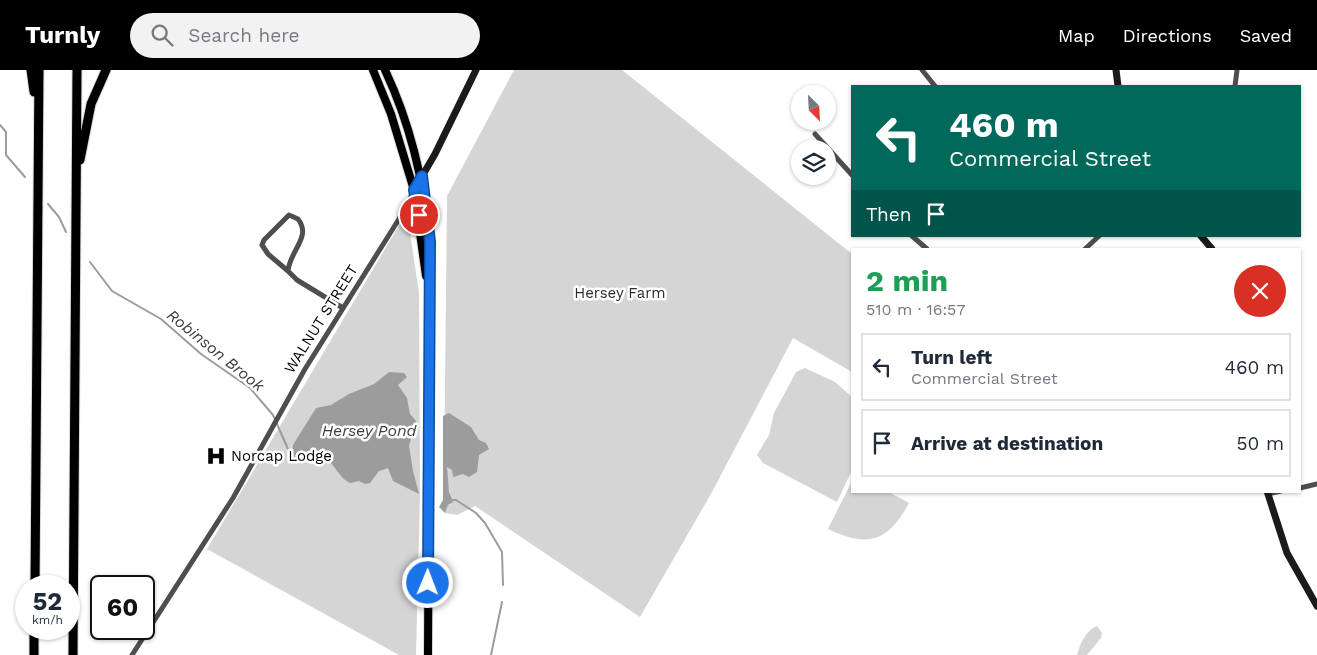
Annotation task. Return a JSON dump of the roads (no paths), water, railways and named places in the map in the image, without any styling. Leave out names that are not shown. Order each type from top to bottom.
[{"type":"highway","points":[[32,70],[38,124]]},
{"type":"highway","points":[[35,575],[39,70]]},
{"type":"highway","points":[[73,655],[77,70]]},
{"type":"highway","points":[[76,178],[91,104],[106,70]]},
{"type":"highway","points":[[34,640],[34,655]]},
{"type":"main road","points":[[373,70],[391,114],[414,190],[430,308]]},
{"type":"main road","points":[[385,70],[404,116],[422,176],[430,242],[428,655]]},
{"type":"main road","name":"WALNUT STREET","points":[[414,190],[436,154],[476,70]]},
{"type":"main road","points":[[1116,70],[1118,85]]},
{"type":"main road","points":[[1202,237],[1211,248]]},
{"type":"main road","points":[[1268,493],[1286,553],[1317,606]]},
{"type":"street","points":[[922,70],[934,85]]},
{"type":"street","points":[[1235,85],[1237,70]]},
{"type":"street","points":[[815,134],[851,174]]},
{"type":"street","name":"WALNUT STREET","points":[[132,655],[234,498],[278,418],[343,308],[404,211],[414,190]]},
{"type":"street","points":[[288,270],[290,258],[301,241],[304,230],[298,218],[289,215],[264,240],[262,245],[268,254],[297,280],[343,308]]},
{"type":"street","points":[[913,237],[926,248]]},
{"type":"street","points":[[1086,248],[1098,237]]},
{"type":"street","points":[[1301,488],[1317,484]]},
{"type":"water","name":"Hersey Pond","points":[[389,372],[404,373],[407,377],[398,385],[407,398],[410,414],[416,421],[409,446],[419,494],[393,481],[388,468],[379,471],[370,483],[365,484],[359,481],[351,483],[346,481],[331,463],[321,456],[315,456],[300,463],[294,460],[293,445],[316,408],[331,405],[349,394],[374,384]]},
{"type":"water","name":"Hersey Pond","points":[[449,413],[471,427],[479,440],[486,443],[489,449],[479,455],[477,472],[469,477],[463,474],[453,477],[452,470],[447,467],[449,492],[453,502],[448,505],[445,513],[439,507],[443,500],[443,416]]},
{"type":"waterway","name":"Robinson Brook","points":[[0,125],[6,132],[6,155],[25,177]]},
{"type":"waterway","name":"Robinson Brook","points":[[48,204],[59,217],[66,232]]},
{"type":"waterway","name":"Robinson Brook","points":[[90,262],[112,291],[161,319],[201,354],[250,388],[273,415],[288,449],[293,452]]},
{"type":"waterway","name":"Robinson Brook","points":[[450,500],[456,500],[476,513],[485,523],[502,552],[503,585]]},
{"type":"waterway","name":"Robinson Brook","points":[[491,655],[502,602]]},
{"type":"place","name":"Norcap Lodge","points":[[216,456]]},
{"type":"park label","name":"Hersey Farm","points":[[620,293]]}]
